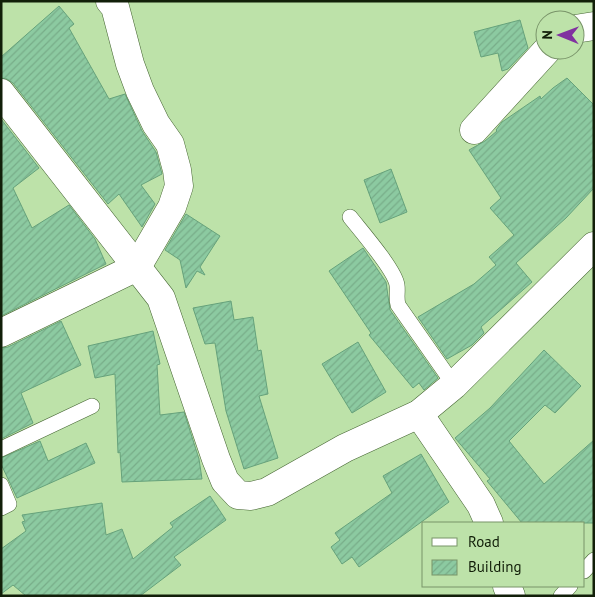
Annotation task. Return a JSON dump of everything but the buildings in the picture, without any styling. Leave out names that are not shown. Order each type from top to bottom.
[{"type":"street","points":[[3,329],[137,267],[172,207],[179,186],[170,144],[156,124],[140,91],[130,64],[115,7],[110,1]]},
{"type":"street","points":[[474,130],[539,60]]},
{"type":"street","points":[[1,92],[161,298],[216,459],[225,481],[238,494],[251,496],[267,492],[345,448],[418,414],[454,385],[594,246]]},
{"type":"street","points":[[418,414],[481,505],[489,522]]},
{"type":"lane","points":[[350,217],[393,274],[397,285],[396,296],[398,305],[454,385]]},
{"type":"lane","points":[[1,448],[92,406]]},
{"type":"lane","points":[[1,485],[9,504],[1,508]]},
{"type":"lane","points":[[585,570],[594,560]]},
{"type":"lane","points":[[560,596],[569,587]]}]
